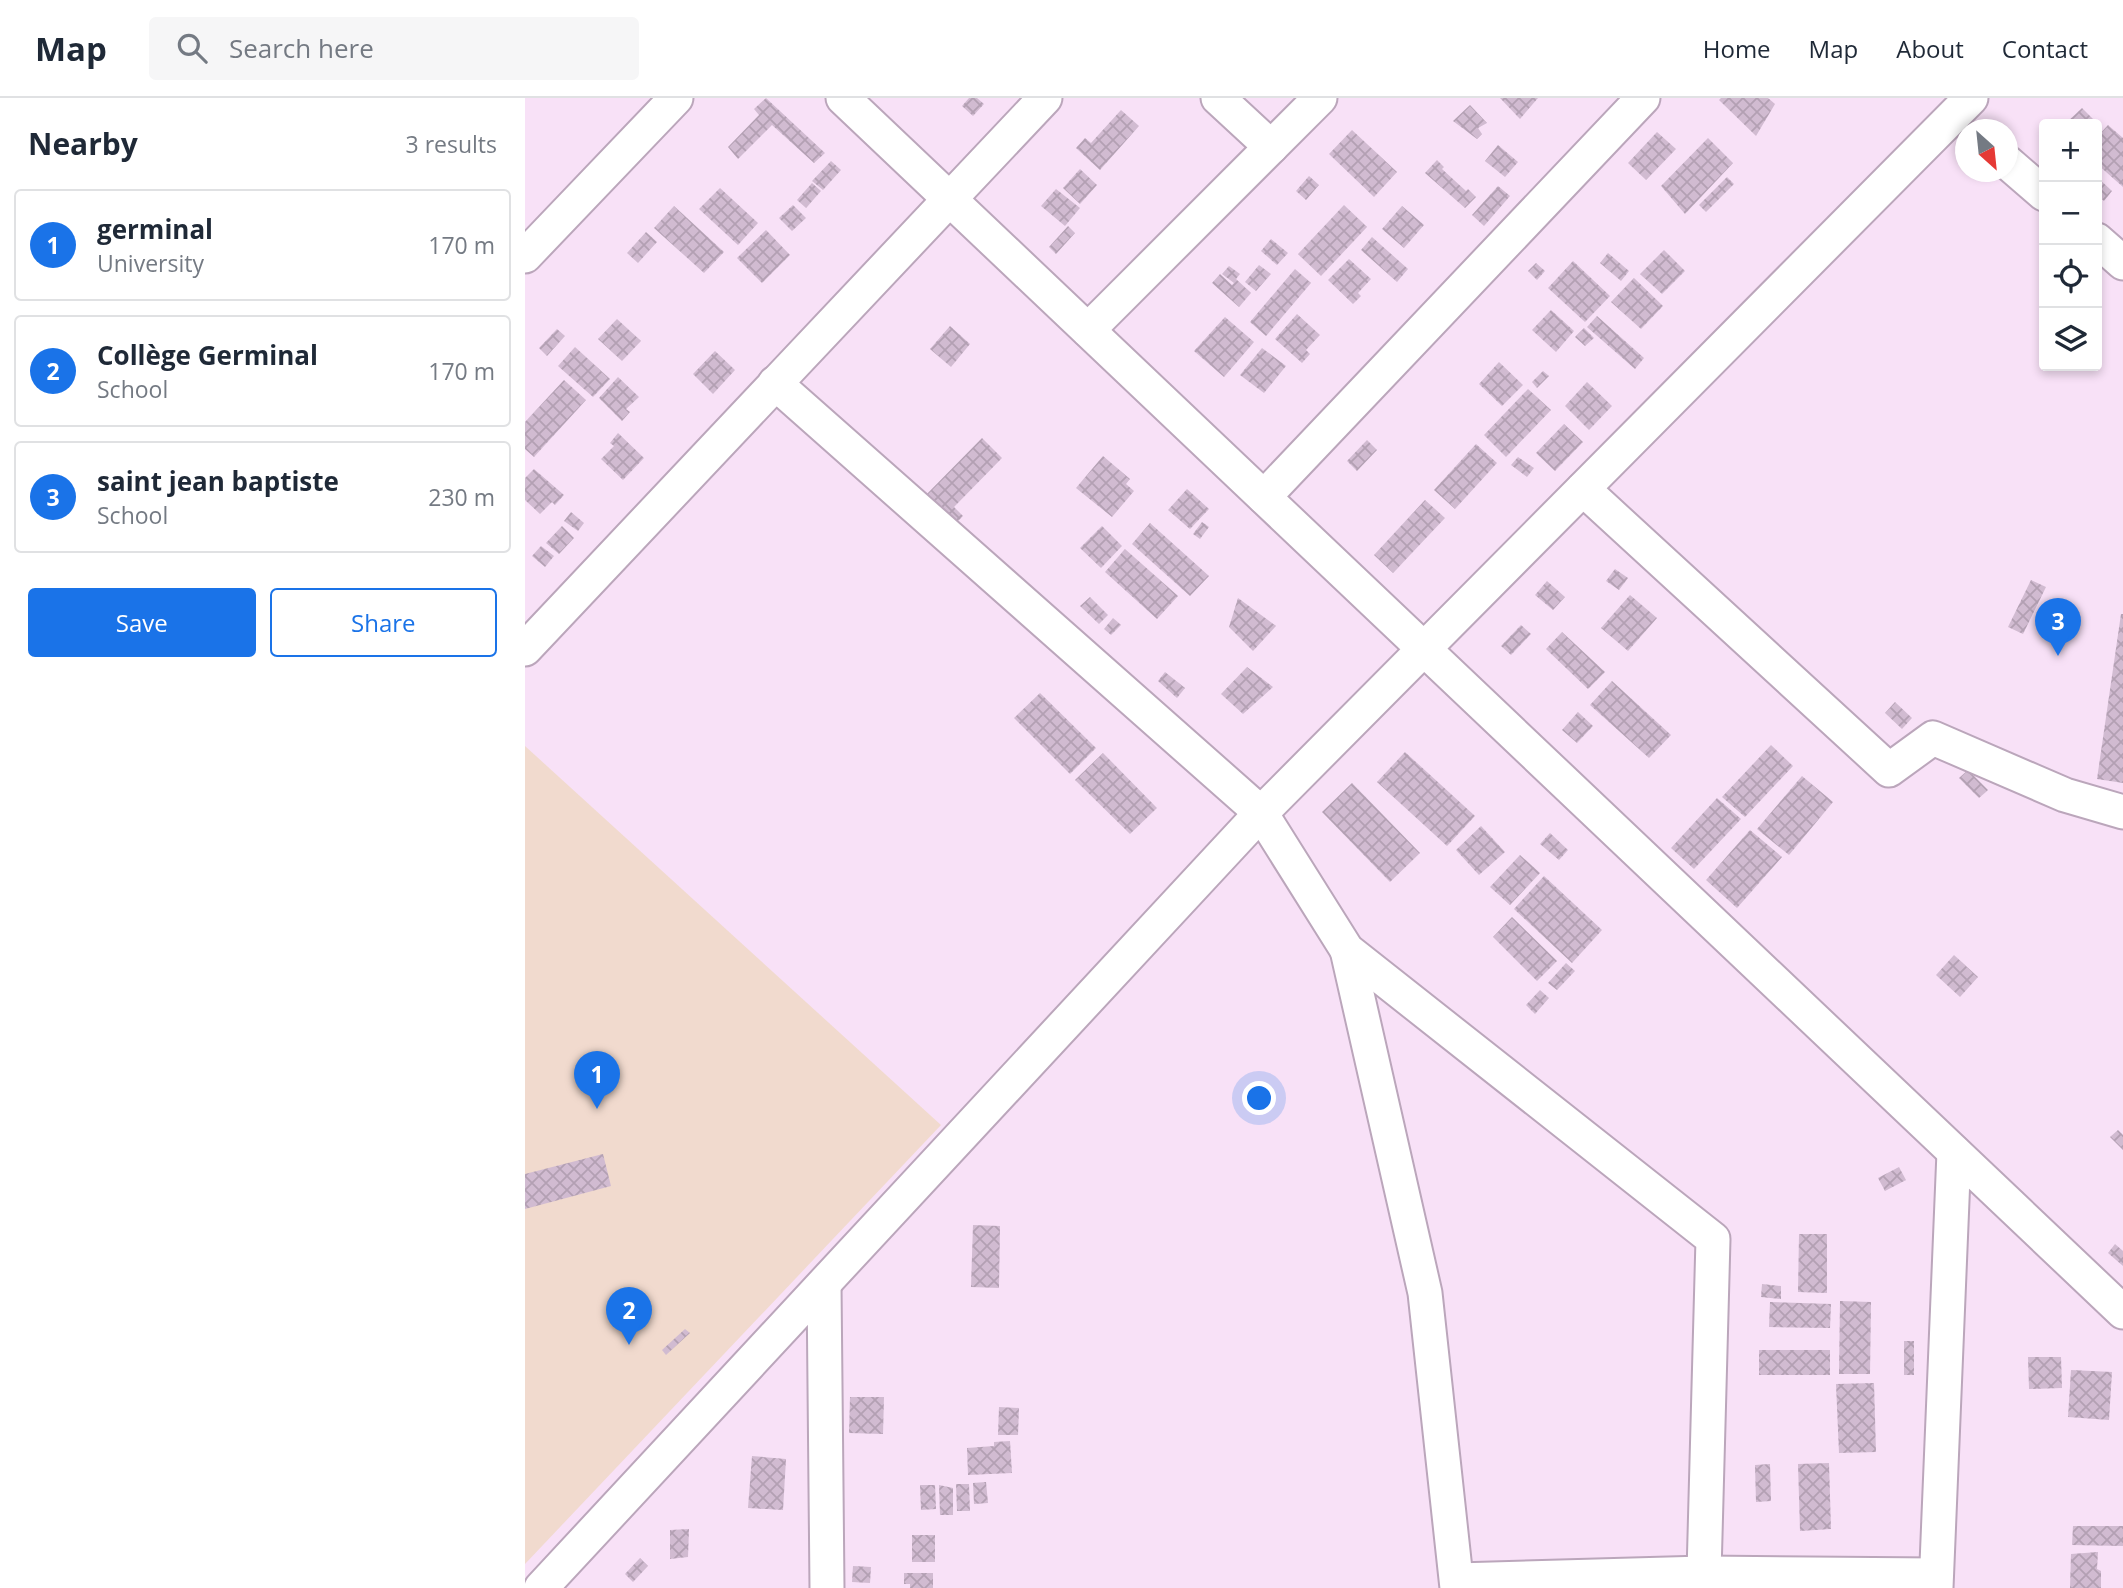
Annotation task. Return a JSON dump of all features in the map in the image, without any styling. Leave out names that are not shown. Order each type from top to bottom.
[{"type":"street","points":[[525,256],[676,98]]},
{"type":"street","points":[[843,98],[2123,1312]]},
{"type":"street","points":[[525,649],[1045,98]]},
{"type":"street","points":[[1218,98],[1271,147]]},
{"type":"street","points":[[1088,330],[1320,98]]},
{"type":"street","points":[[1264,497],[1627,104]]},
{"type":"street","points":[[541,1588],[1261,813],[1958,110]]},
{"type":"street","points":[[2018,172],[2039,190]]},
{"type":"street","points":[[2102,244],[2123,263]]},
{"type":"street","points":[[775,383],[1261,813],[1347,950],[1425,1293],[1457,1584],[1704,1573],[1936,1582],[1954,1152]]},
{"type":"street","points":[[1583,489],[1889,770],[1933,738],[2065,795],[2123,812]]},
{"type":"street","points":[[1347,950],[1713,1239],[1704,1573]]},
{"type":"street","points":[[824,1284],[827,1588]]},
{"type":"shaded area","points":[[525,746],[941,1125],[525,1564]]},
{"type":"building","points":[[766,98],[825,153],[814,163],[772,125],[738,159],[728,147],[759,115],[754,109]]},
{"type":"building","points":[[969,98],[977,98],[984,104],[973,116],[962,106]]},
{"type":"building","points":[[1500,98],[1538,98],[1520,119]]},
{"type":"building","points":[[1768,98],[1775,104],[1756,136],[1719,100]]},
{"type":"building","points":[[1470,105],[1487,123],[1478,128],[1482,134],[1477,139],[1453,121]]},
{"type":"building","points":[[2082,108],[2093,119],[2070,119]]},
{"type":"building","points":[[1121,110],[1139,126],[1100,170],[1076,148],[1085,138],[1091,143]]},
{"type":"building","points":[[2108,125],[2123,138],[2123,187],[2102,168],[2102,132]]},
{"type":"building","points":[[1352,130],[1397,172],[1374,197],[1329,154]]},
{"type":"building","points":[[1657,132],[1676,149],[1646,180],[1628,163]]},
{"type":"building","points":[[1708,138],[1733,163],[1685,214],[1661,186]]},
{"type":"building","points":[[1498,145],[1518,162],[1505,177],[1485,161]]},
{"type":"building","points":[[1437,160],[1444,167],[1442,169],[1476,197],[1465,208],[1425,173]]},
{"type":"building","points":[[831,161],[841,170],[823,190],[812,181]]},
{"type":"building","points":[[1080,169],[1097,185],[1080,204],[1063,188]]},
{"type":"building","points":[[1309,176],[1319,185],[1306,200],[1296,191]]},
{"type":"building","points":[[1727,177],[1734,184],[1706,212],[1699,205]]},
{"type":"building","points":[[2102,182],[2112,191],[2104,201],[2102,199]]},
{"type":"building","points":[[812,183],[821,191],[806,208],[797,200]]},
{"type":"building","points":[[1498,186],[1510,196],[1484,226],[1472,215]]},
{"type":"building","points":[[720,188],[758,223],[738,245],[699,209]]},
{"type":"building","points":[[1056,189],[1080,208],[1065,226],[1041,206]]},
{"type":"building","points":[[793,205],[806,218],[792,231],[779,218]]},
{"type":"building","points":[[1344,205],[1367,227],[1321,276],[1298,254]]},
{"type":"building","points":[[674,206],[724,252],[704,273],[654,228]]},
{"type":"building","points":[[1402,206],[1424,225],[1404,248],[1382,229]]},
{"type":"building","points":[[1068,226],[1075,233],[1056,254],[1049,247]]},
{"type":"building","points":[[766,230],[790,255],[762,283],[737,258]]},
{"type":"building","points":[[646,232],[657,242],[638,263],[627,253]]},
{"type":"building","points":[[1372,237],[1408,269],[1397,282],[1361,250]]},
{"type":"building","points":[[1271,239],[1288,253],[1277,265],[1261,251]]},
{"type":"building","points":[[1664,250],[1685,271],[1662,294],[1640,274]]},
{"type":"building","points":[[1608,253],[1629,271],[1621,281],[1600,263]]},
{"type":"building","points":[[1349,259],[1371,279],[1358,293],[1361,296],[1353,304],[1328,280]]},
{"type":"building","points":[[1573,261],[1610,296],[1585,322],[1548,288]]},
{"type":"building","points":[[1536,263],[1545,271],[1537,280],[1528,271]]},
{"type":"building","points":[[1259,265],[1271,274],[1256,291],[1245,282]]},
{"type":"building","points":[[1229,266],[1240,274],[1236,279],[1251,293],[1239,307],[1212,283],[1220,274],[1232,285],[1234,283],[1222,274]]},
{"type":"building","points":[[1295,269],[1311,283],[1266,336],[1250,322]]},
{"type":"building","points":[[1634,278],[1663,306],[1641,329],[1611,302]]},
{"type":"building","points":[[1551,310],[1574,331],[1556,352],[1532,330]]},
{"type":"building","points":[[1297,314],[1320,335],[1306,350],[1310,354],[1302,363],[1275,339]]},
{"type":"building","points":[[1597,316],[1644,358],[1635,369],[1587,327]]},
{"type":"building","points":[[1225,317],[1254,342],[1224,377],[1194,351]]},
{"type":"building","points":[[617,319],[641,341],[622,361],[598,339]]},
{"type":"building","points":[[950,326],[970,344],[951,367],[930,349]]},
{"type":"building","points":[[1584,328],[1594,338],[1585,346],[1575,337]]},
{"type":"building","points":[[557,329],[565,336],[547,356],[539,348]]},
{"type":"building","points":[[575,347],[610,379],[593,397],[558,366]]},
{"type":"building","points":[[1262,348],[1286,366],[1264,393],[1240,375]]},
{"type":"building","points":[[715,351],[735,370],[713,394],[693,374]]},
{"type":"building","points":[[1499,362],[1523,385],[1502,406],[1479,384]]},
{"type":"building","points":[[1543,371],[1549,376],[1537,388],[1532,382]]},
{"type":"building","points":[[618,377],[639,397],[626,409],[630,412],[622,421],[599,398]]},
{"type":"building","points":[[564,380],[586,400],[534,457],[525,449],[525,422]]},
{"type":"building","points":[[1587,382],[1612,406],[1589,430],[1565,406]]},
{"type":"building","points":[[1528,389],[1551,410],[1506,457],[1484,435]]},
{"type":"building","points":[[1564,424],[1583,442],[1555,471],[1536,453]]},
{"type":"building","points":[[618,433],[644,458],[623,480],[601,459],[614,446],[610,443]]},
{"type":"building","points":[[982,438],[1002,458],[954,507],[963,516],[951,528],[922,499]]},
{"type":"building","points":[[1367,440],[1377,450],[1357,471],[1347,461]]},
{"type":"building","points":[[1476,444],[1497,463],[1455,509],[1434,490]]},
{"type":"building","points":[[1103,456],[1130,479],[1126,484],[1134,491],[1112,517],[1076,488]]},
{"type":"building","points":[[1518,457],[1534,468],[1527,477],[1511,465]]},
{"type":"building","points":[[534,469],[564,495],[555,505],[552,502],[540,514],[525,500],[525,478]]},
{"type":"building","points":[[1187,489],[1209,509],[1190,529],[1168,510]]},
{"type":"building","points":[[1425,500],[1445,518],[1393,573],[1374,555]]},
{"type":"building","points":[[571,512],[584,523],[578,531],[564,521]]},
{"type":"building","points":[[1202,522],[1209,527],[1200,539],[1193,534]]},
{"type":"building","points":[[1150,523],[1209,576],[1190,596],[1132,544]]},
{"type":"building","points":[[562,526],[574,538],[559,554],[546,543]]},
{"type":"building","points":[[1102,526],[1122,546],[1101,568],[1080,548]]},
{"type":"building","points":[[541,546],[554,556],[545,567],[532,556]]},
{"type":"building","points":[[1125,549],[1178,596],[1157,619],[1105,572]]},
{"type":"building","points":[[1615,569],[1628,578],[1619,590],[1606,581]]},
{"type":"building","points":[[2031,580],[2046,587],[2023,634],[2008,627]]},
{"type":"building","points":[[1547,581],[1565,597],[1553,610],[1535,595]]},
{"type":"building","points":[[1630,595],[1657,618],[1628,651],[1601,628]]},
{"type":"building","points":[[1090,597],[1108,615],[1099,624],[1080,606]]},
{"type":"building","points":[[1238,598],[1276,626],[1253,651],[1229,627]]},
{"type":"building","points":[[2123,614],[2123,783],[2097,779]]},
{"type":"building","points":[[1113,618],[1121,625],[1111,635],[1104,629]]},
{"type":"building","points":[[1521,625],[1531,634],[1511,655],[1501,646]]},
{"type":"building","points":[[1562,632],[1605,672],[1588,689],[1546,649]]},
{"type":"building","points":[[1247,667],[1273,687],[1243,714],[1221,694]]},
{"type":"building","points":[[1165,672],[1185,688],[1177,698],[1158,681]]},
{"type":"building","points":[[1612,681],[1671,735],[1649,758],[1590,705]]},
{"type":"building","points":[[1040,693],[1096,748],[1070,774],[1014,718]]},
{"type":"building","points":[[1895,702],[1912,718],[1902,729],[1885,713]]},
{"type":"building","points":[[1578,712],[1593,726],[1577,743],[1562,730]]},
{"type":"building","points":[[1771,745],[1793,766],[1745,817],[1722,797]]},
{"type":"building","points":[[1405,752],[1475,816],[1447,846],[1377,782]]},
{"type":"building","points":[[1103,753],[1157,808],[1130,834],[1075,780]]},
{"type":"building","points":[[1968,770],[1988,790],[1979,798],[1959,778]]},
{"type":"building","points":[[1802,776],[1833,802],[1789,855],[1757,829]]},
{"type":"building","points":[[1352,783],[1420,853],[1390,882],[1322,812]]},
{"type":"building","points":[[1717,798],[1741,819],[1694,869],[1671,848]]},
{"type":"building","points":[[1481,826],[1505,852],[1479,875],[1456,850]]},
{"type":"building","points":[[1750,830],[1782,857],[1737,908],[1706,880]]},
{"type":"building","points":[[1550,833],[1568,850],[1559,860],[1540,844]]},
{"type":"building","points":[[1520,855],[1540,873],[1510,905],[1490,887]]},
{"type":"building","points":[[1544,876],[1602,930],[1572,963],[1514,909]]},
{"type":"building","points":[[1512,917],[1557,961],[1537,981],[1493,937]]},
{"type":"building","points":[[1954,955],[1978,977],[1960,997],[1936,975]]},
{"type":"building","points":[[1566,963],[1575,971],[1557,990],[1548,983]]},
{"type":"building","points":[[1540,990],[1549,998],[1535,1014],[1526,1005]]},
{"type":"building","points":[[2118,1130],[2123,1135],[2123,1150],[2110,1137]]},
{"type":"building","points":[[603,1154],[611,1186],[525,1209],[525,1174]]},
{"type":"building","points":[[1899,1167],[1906,1180],[1885,1191],[1878,1178]]},
{"type":"building","points":[[973,1225],[1000,1226],[999,1288],[971,1287]]},
{"type":"building","points":[[1799,1234],[1827,1234],[1827,1293],[1798,1292]]},
{"type":"building","points":[[2115,1244],[2123,1251],[2123,1266],[2108,1253]]},
{"type":"building","points":[[1762,1284],[1781,1286],[1781,1299],[1761,1297]]},
{"type":"building","points":[[1840,1301],[1871,1302],[1870,1374],[1839,1374]]},
{"type":"building","points":[[1770,1302],[1831,1304],[1830,1328],[1769,1327]]},
{"type":"building","points":[[685,1329],[690,1333],[666,1355],[662,1350]]},
{"type":"building","points":[[1904,1341],[1914,1341],[1914,1375],[1904,1375]]},
{"type":"building","points":[[1759,1350],[1830,1350],[1830,1375],[1759,1375]]},
{"type":"building","points":[[2028,1357],[2061,1357],[2062,1388],[2029,1389]]},
{"type":"building","points":[[2071,1370],[2112,1372],[2109,1420],[2068,1417]]},
{"type":"building","points":[[1874,1383],[1876,1452],[1839,1453],[1836,1384]]},
{"type":"building","points":[[850,1397],[884,1397],[883,1434],[849,1433]]},
{"type":"building","points":[[999,1407],[1019,1408],[1018,1435],[998,1435]]},
{"type":"building","points":[[1010,1441],[1012,1473],[968,1475],[967,1448],[994,1446],[994,1442]]},
{"type":"building","points":[[752,1456],[786,1459],[783,1510],[748,1508]]},
{"type":"building","points":[[1829,1463],[1831,1529],[1800,1531],[1798,1464]]},
{"type":"building","points":[[1770,1464],[1771,1501],[1756,1502],[1755,1465]]},
{"type":"building","points":[[986,1482],[988,1503],[974,1504],[973,1483]]},
{"type":"building","points":[[956,1484],[969,1484],[970,1511],[957,1511]]},
{"type":"building","points":[[920,1485],[935,1485],[936,1509],[921,1510]]},
{"type":"building","points":[[939,1485],[953,1488],[953,1515],[940,1515]]},
{"type":"building","points":[[2073,1526],[2123,1526],[2123,1546],[2072,1545]]},
{"type":"building","points":[[689,1529],[688,1557],[670,1559],[670,1530]]},
{"type":"building","points":[[912,1535],[935,1535],[935,1562],[912,1562]]},
{"type":"building","points":[[2098,1552],[2097,1569],[2101,1571],[2101,1588],[2070,1588],[2071,1554]]},
{"type":"building","points":[[640,1558],[648,1566],[633,1582],[625,1574]]},
{"type":"building","points":[[853,1566],[871,1567],[870,1583],[852,1582]]},
{"type":"building","points":[[904,1573],[933,1573],[933,1588],[910,1588],[910,1584],[904,1584]]},
{"type":"place","name":"saint jean baptiste","points":[[2058,656]]},
{"type":"place","name":"germinal","points":[[597,1109]]},
{"type":"place","name":"Collège Germinal","points":[[629,1345]]}]
